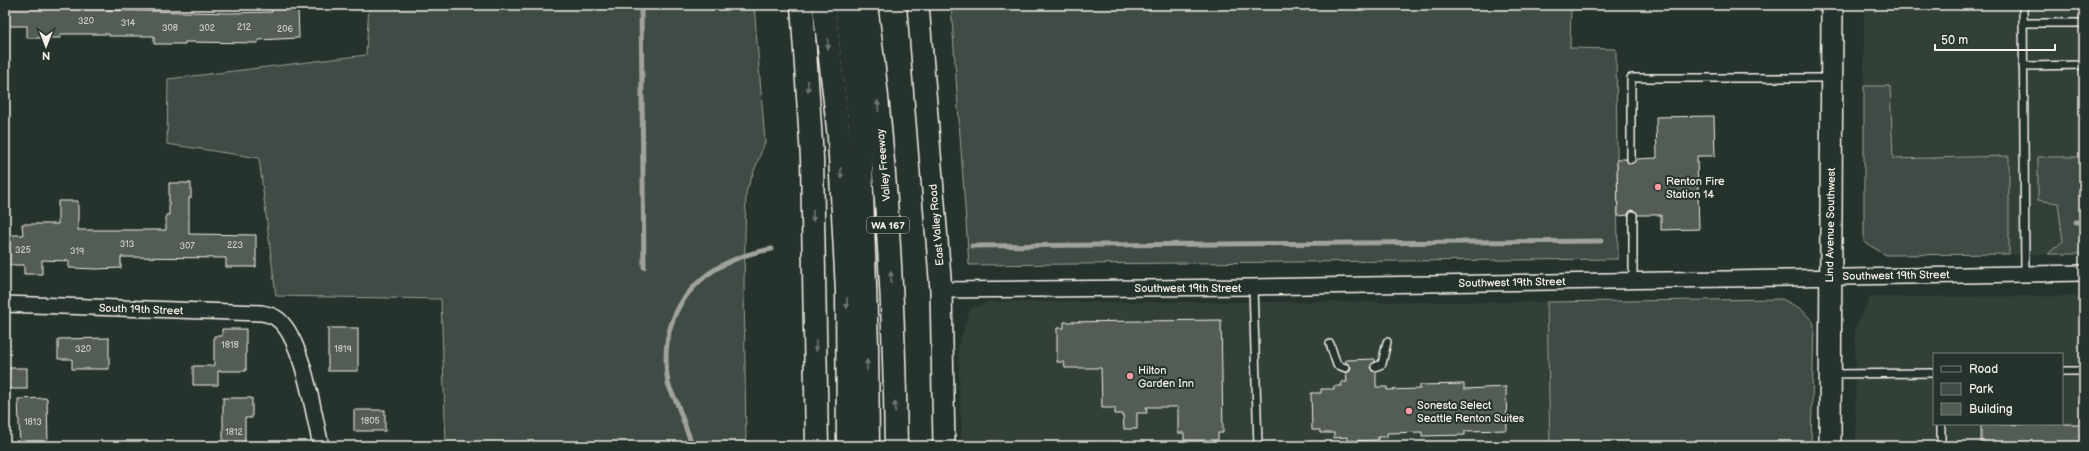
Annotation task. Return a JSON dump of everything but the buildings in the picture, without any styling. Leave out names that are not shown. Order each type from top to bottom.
[{"type":"highway","points":[[802,5],[812,158],[818,446]]},
{"type":"highway","points":[[824,5],[839,137],[847,284],[848,446]]},
{"type":"highway","points":[[846,5],[860,128],[867,347],[868,446]]},
{"type":"highway","name":"Valley Freeway","points":[[866,5],[882,149],[891,258],[895,348],[896,446]]},
{"type":"main road","name":"East Valley Road","points":[[918,5],[941,290],[944,446]]},
{"type":"main road","name":"Lind Avenue Southwest","points":[[1830,446],[1829,276],[1832,5]]},
{"type":"street","name":"Southwest 19th Street","points":[[941,290],[1253,287],[1829,276],[2084,273]]},
{"type":"street","name":"South 19th Street","points":[[5,304],[262,313],[276,318],[290,334],[300,357],[321,446]]},
{"type":"lane","points":[[2022,5],[2025,273]]},
{"type":"lane","points":[[2023,23],[2084,23]]},
{"type":"lane","points":[[2023,66],[2084,66]]},
{"type":"lane","points":[[1631,159],[1631,78],[1832,78]]},
{"type":"lane","points":[[1633,215],[1633,280]]},
{"type":"lane","points":[[1253,287],[1258,446]]},
{"type":"lane","points":[[1375,367],[1382,364],[1387,342]]},
{"type":"lane","points":[[1330,344],[1336,365],[1346,368]]},
{"type":"lane","points":[[2063,371],[2084,371]]},
{"type":"lane","points":[[1830,374],[1933,373]]},
{"type":"lane","points":[[1941,425],[1941,446]]},
{"type":"shaded area","points":[[1864,5],[2084,5],[2084,254],[1886,255],[1864,242]]},
{"type":"shaded area","points":[[2084,296],[2084,446],[1856,446],[1855,329],[1870,297]]},
{"type":"shaded area","points":[[988,302],[1547,302],[1550,446],[962,446],[958,347],[970,309]]},
{"type":"green space","points":[[369,5],[754,5],[765,142],[746,192],[744,285],[746,446],[446,446],[441,299],[276,296],[259,158],[167,144],[168,79],[366,55]]},
{"type":"green space","points":[[951,5],[1571,5],[1570,48],[1616,49],[1618,259],[969,265]]},
{"type":"green space","points":[[1864,86],[1890,86],[1893,159],[2009,156],[2009,254],[1886,255],[1864,242]]},
{"type":"green space","points":[[2038,157],[2084,157],[2084,254],[2048,254],[2063,241],[2058,203],[2038,200]]},
{"type":"green space","points":[[1782,299],[1801,309],[1814,323],[1811,446],[1550,446],[1547,302]]},
{"type":"waterway","points":[[641,5],[644,267]]},
{"type":"waterway","points":[[2076,222],[2084,222]]},
{"type":"waterway","points":[[972,246],[1601,241]]},
{"type":"waterway","points":[[693,446],[668,383],[666,356],[669,333],[677,311],[688,293],[704,277],[724,265],[746,255],[772,249]]},
{"type":"place","name":"Renton Fire Station 14","points":[[1658,187]]},
{"type":"place","name":"Hilton Garden Inn","points":[[1130,376]]},
{"type":"place","name":"Sonesta Select Seattle Renton Suites","points":[[1409,411]]}]
